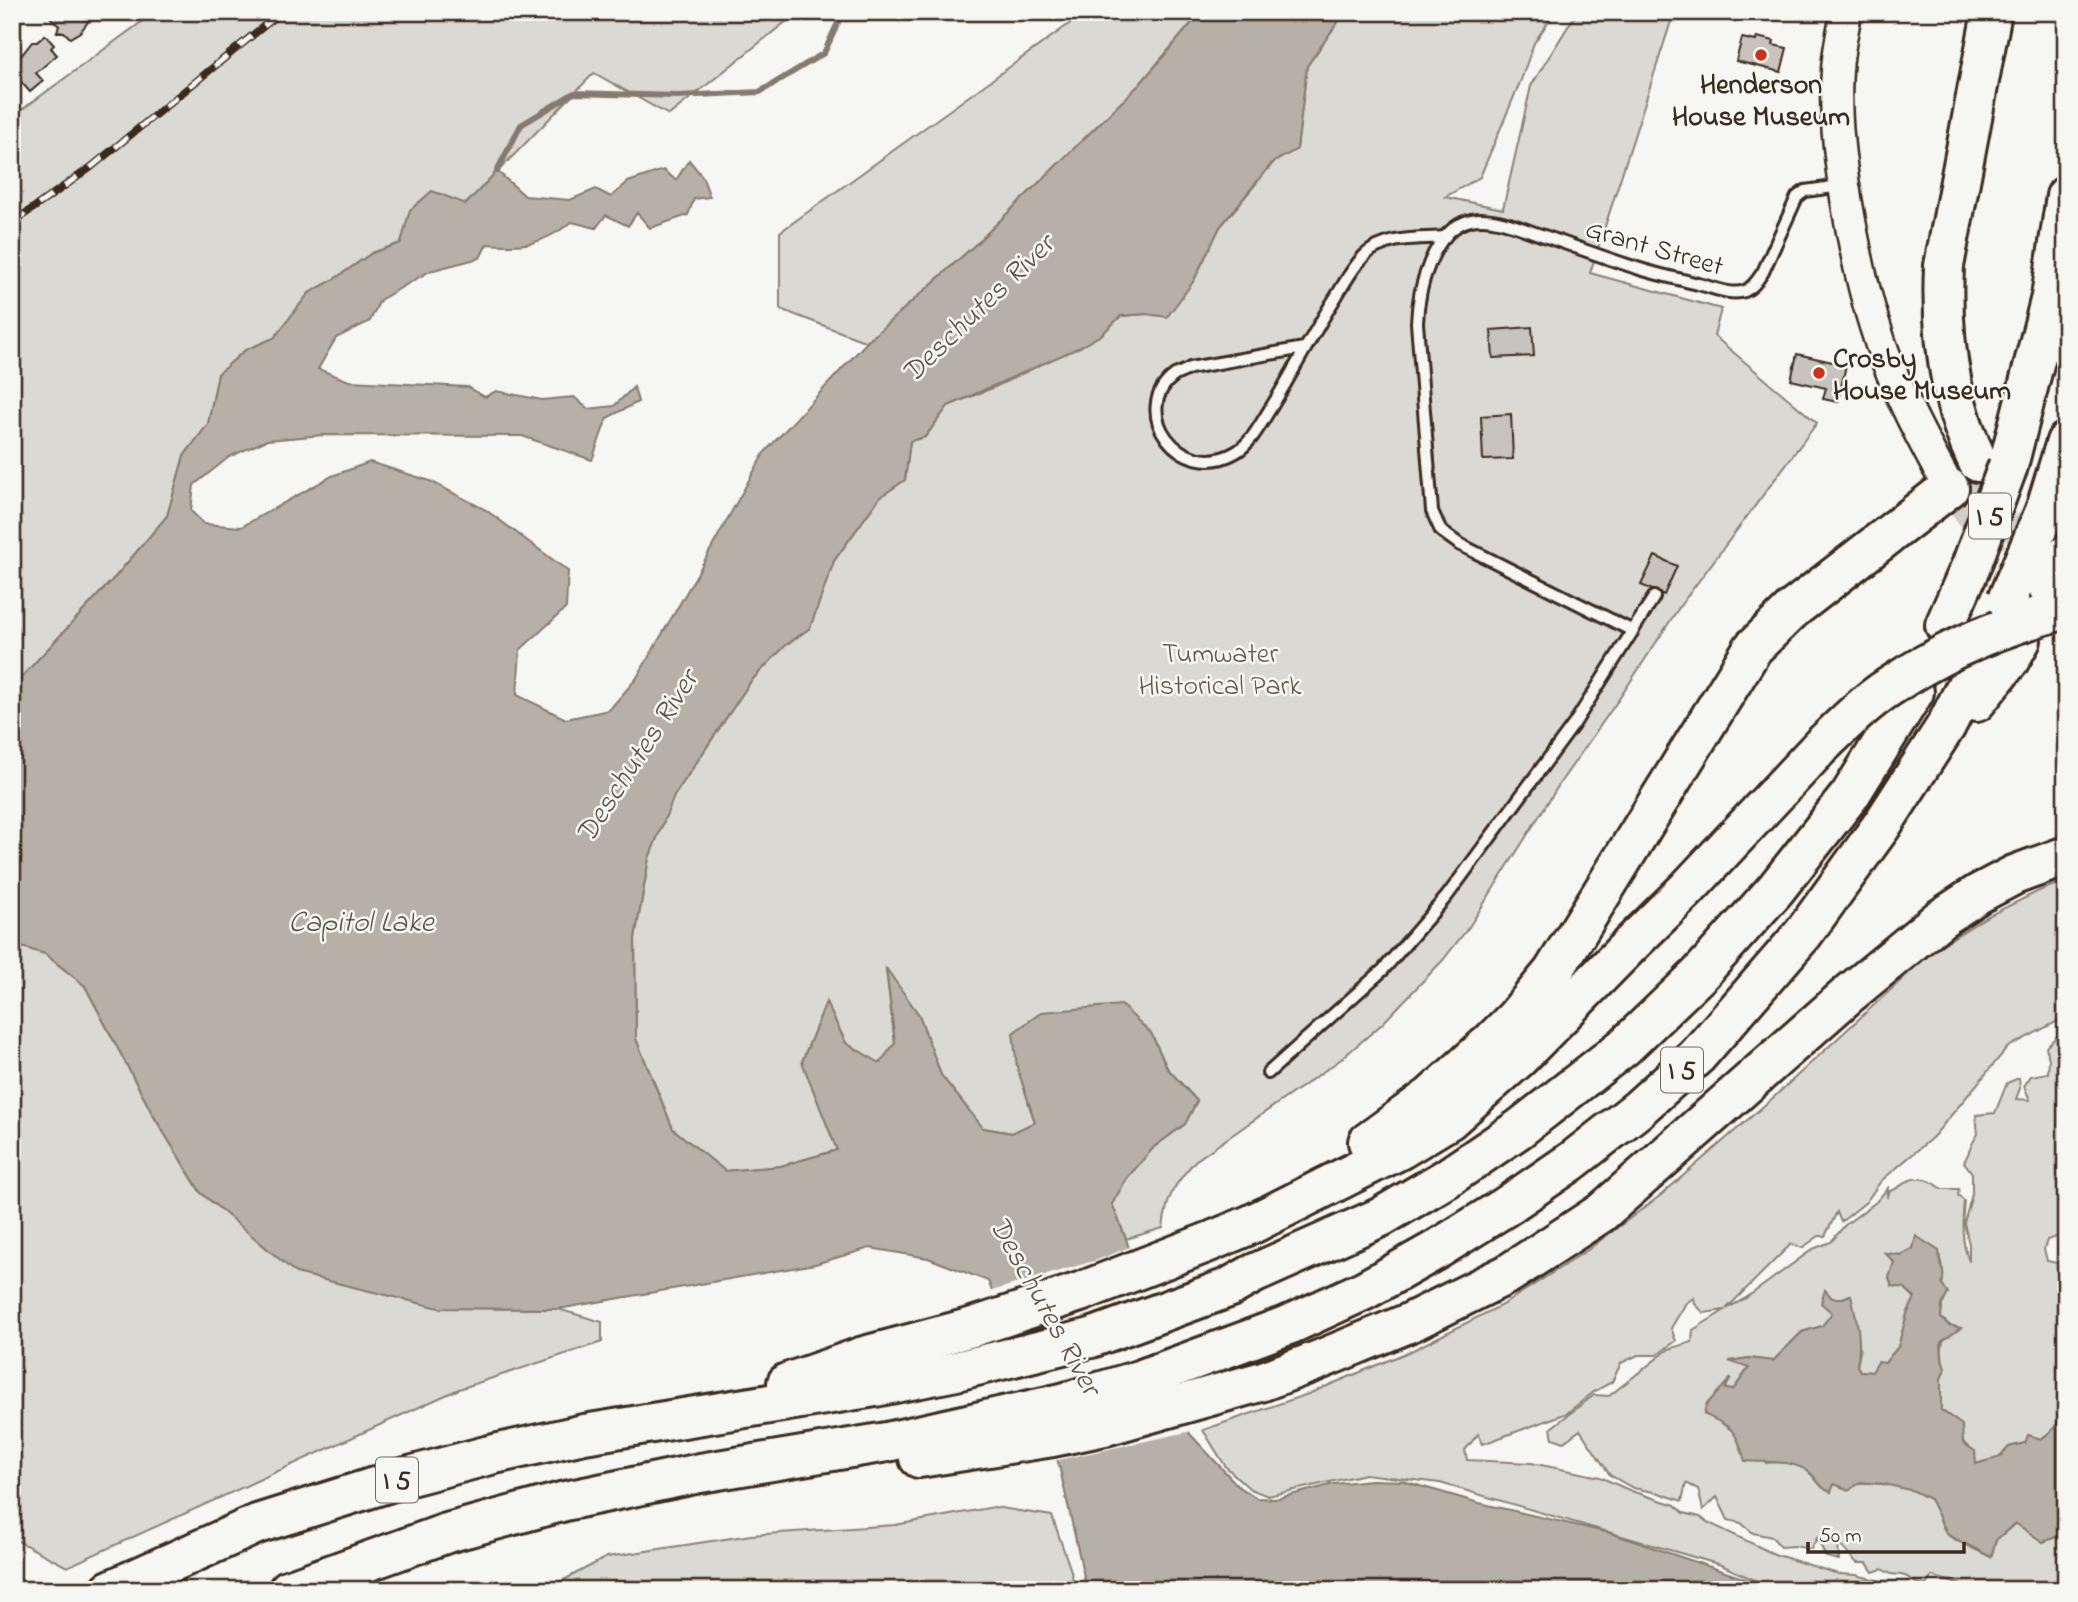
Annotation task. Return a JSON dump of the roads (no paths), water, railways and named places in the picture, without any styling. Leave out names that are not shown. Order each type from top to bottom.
[{"type":"highway","points":[[1993,464],[1967,440],[1947,364],[1942,295],[1944,266],[1994,12]]},
{"type":"highway","name":"I 5","points":[[1945,625],[1971,566],[1993,464],[2051,297],[2066,195]]},
{"type":"highway","name":"I 5","points":[[2007,600],[2045,511],[2066,442]]},
{"type":"highway","points":[[1209,1242],[1217,1228],[1319,1173],[1404,1117],[1430,1097],[1516,1018],[1573,942],[1753,648],[1793,609],[1949,488]]},
{"type":"highway","points":[[870,1372],[972,1327],[1080,1292],[1209,1242],[1303,1199],[1401,1149],[1449,1120],[1519,1058],[1687,890],[1819,747],[1861,708],[1889,687],[1950,651],[2007,628],[2060,584]]},
{"type":"highway","points":[[1904,791],[2009,661],[2021,640]]},
{"type":"highway","name":"I 5","points":[[288,1590],[447,1533],[565,1501],[700,1474],[890,1452],[1139,1380],[1292,1324],[1365,1290],[1505,1207],[1572,1161],[1637,1110],[1697,1056],[1803,934],[1882,825],[1946,726],[1982,655]]},
{"type":"highway","name":"I 5","points":[[110,1590],[257,1524],[406,1477],[584,1434],[696,1415],[870,1372],[956,1371],[1091,1338],[1228,1288],[1253,1274],[1381,1217],[1447,1178],[1519,1129],[1623,1047],[1699,975],[1775,890],[1850,795],[1914,692]]},
{"type":"highway","points":[[890,1452],[1015,1444],[1105,1426],[1263,1381],[1314,1363],[1411,1322],[1508,1274],[1601,1213],[1849,995],[1940,919],[2014,875],[2066,856]]},
{"type":"main road","points":[[1846,12],[1837,68],[1836,117],[1852,237],[1874,324],[1902,397],[1949,488]]},
{"type":"lane","name":"Grant Street","points":[[1445,237],[1461,224],[1471,220],[1487,220],[1513,226],[1641,269],[1725,291],[1743,291],[1756,282],[1763,272],[1797,197],[1805,191],[1844,185]]},
{"type":"lane","points":[[1304,348],[1190,368],[1175,376],[1164,387],[1157,402],[1164,436],[1178,452],[1195,459],[1217,458],[1236,452],[1256,432],[1304,348],[1364,255],[1383,244],[1445,237]]},
{"type":"lane","points":[[1445,237],[1433,255],[1419,295],[1418,309],[1432,511],[1441,531],[1459,544],[1633,631]]},
{"type":"lane","points":[[1268,1073],[1383,970],[1447,896],[1574,724],[1654,597]]},
{"type":"water","name":"Capitol Lake","points":[[1201,12],[1345,12],[1307,66],[1297,149],[1272,163],[1220,227],[1193,282],[1167,317],[1146,314],[1121,316],[1101,335],[1078,348],[948,406],[925,437],[910,441],[905,480],[880,497],[834,561],[810,628],[785,646],[751,681],[674,796],[649,858],[635,938],[636,1039],[673,1129],[725,1171],[781,1166],[837,1150],[802,1062],[826,1002],[846,1043],[880,1063],[895,1043],[886,968],[919,1015],[941,1075],[983,1128],[1012,1133],[1035,1122],[1017,1067],[1013,1033],[1042,1012],[1121,1005],[1151,1033],[1167,1068],[1197,1101],[1185,1124],[1154,1147],[1127,1178],[1112,1204],[1190,1434],[1239,1487],[1257,1498],[1275,1499],[1334,1484],[1371,1480],[1403,1481],[1479,1503],[1610,1533],[1778,1590],[1087,1590],[1059,1465],[988,1281],[928,1258],[870,1248],[815,1264],[558,1309],[439,1308],[296,1273],[201,1193],[153,1115],[85,986],[45,954],[12,944],[14,685],[116,576],[167,516],[184,456],[208,424],[218,374],[245,350],[274,338],[309,293],[372,253],[401,243],[410,210],[432,191],[466,204],[497,171],[525,196],[570,200],[596,189],[611,197],[628,182],[663,170],[676,180],[689,160],[702,176],[710,197],[694,199],[688,215],[650,228],[637,213],[628,226],[606,215],[596,228],[572,222],[551,236],[532,243],[487,244],[480,258],[430,271],[380,300],[370,321],[336,338],[318,369],[349,381],[468,387],[485,397],[496,391],[542,400],[574,397],[588,409],[614,406],[634,387],[638,402],[607,418],[592,460],[522,436],[324,435],[267,440],[229,457],[194,485],[191,511],[204,524],[241,527],[332,476],[370,462],[430,481],[486,510],[568,571],[566,608],[520,650],[517,695],[566,719],[609,710],[636,679],[764,453],[867,342],[976,244],[1140,84]]},
{"type":"water","points":[[1916,1236],[1939,1251],[1942,1284],[1948,1293],[1942,1305],[1941,1318],[1949,1325],[1961,1328],[1941,1342],[1945,1368],[1941,1379],[1941,1410],[1962,1425],[1963,1443],[1975,1451],[1976,1464],[2000,1457],[2009,1447],[2025,1443],[2028,1435],[2041,1439],[2056,1426],[2063,1408],[2066,1412],[2066,1495],[2062,1498],[2066,1501],[2066,1533],[2043,1542],[2015,1523],[1996,1540],[1991,1557],[1948,1535],[1930,1499],[1914,1491],[1860,1482],[1849,1490],[1834,1484],[1831,1492],[1810,1472],[1799,1467],[1784,1463],[1745,1461],[1732,1431],[1704,1414],[1706,1405],[1731,1378],[1725,1389],[1733,1390],[1749,1368],[1729,1361],[1749,1358],[1773,1361],[1802,1332],[1822,1326],[1832,1313],[1821,1303],[1825,1290],[1832,1298],[1851,1295],[1858,1330],[1857,1366],[1860,1371],[1872,1372],[1878,1362],[1885,1363],[1898,1347],[1907,1314],[1915,1298],[1905,1288],[1892,1286],[1889,1278],[1894,1262],[1885,1253],[1900,1255],[1913,1249]]},
{"type":"waterway","points":[[497,171],[521,125],[574,93],[677,96],[760,92],[824,53],[843,12]]},
{"type":"tunnel","points":[[1982,470],[1996,496],[2014,520],[2053,564]]},
{"type":"tunnel","points":[[1958,500],[1996,554],[2025,587]]},
{"type":"railway","points":[[12,223],[90,168],[281,12]]},
{"type":"place","name":"Henderson House Museum","points":[[1761,55]]},
{"type":"place","name":"Crosby House Museum","points":[[1819,373]]},
{"type":"water label","name":"Deschutes River","points":[[977,308]]},
{"type":"water label","name":"Deschutes River","points":[[636,756]]},
{"type":"water label","name":"Deschutes River","points":[[1046,1305]]},
{"type":"park label","name":"Tumwater Historical Park","points":[[1220,668]]}]
